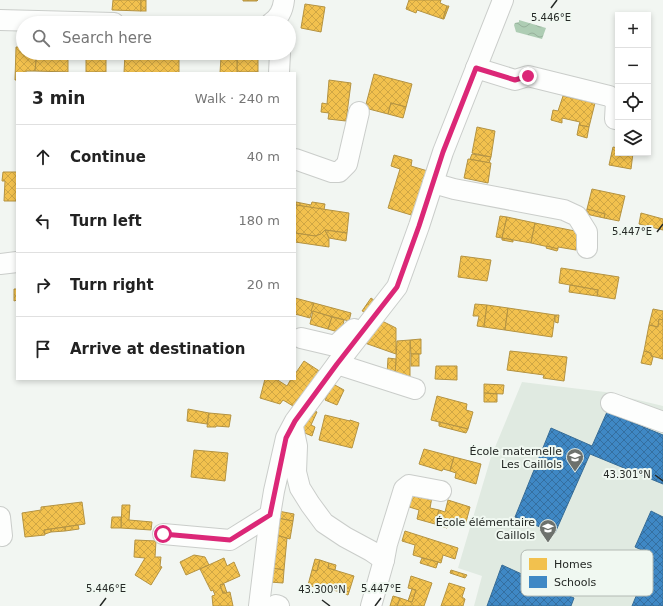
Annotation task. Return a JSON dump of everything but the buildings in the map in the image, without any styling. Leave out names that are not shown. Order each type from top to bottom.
[{"type":"street","points":[[279,16],[281,13],[284,0]]},
{"type":"street","points":[[272,606],[270,515],[286,438],[295,421],[397,287],[443,152],[503,0]]},
{"type":"street","points":[[0,20],[16,20]]},
{"type":"street","points":[[279,72],[280,60]]},
{"type":"street","points":[[476,68],[515,80],[528,76],[609,96],[616,101],[614,119]]},
{"type":"street","points":[[296,159],[332,172],[339,172],[347,164],[359,112]]},
{"type":"street","points":[[433,183],[454,189],[564,210],[578,216],[587,232],[587,248]]},
{"type":"street","points":[[0,264],[16,262]]},
{"type":"street","points":[[301,338],[334,346],[350,332],[374,317]]},
{"type":"street","points":[[337,364],[415,389]]},
{"type":"street","points":[[611,403],[663,422]]},
{"type":"street","points":[[293,427],[297,446],[296,472],[300,488],[310,504],[324,523],[384,560]]},
{"type":"street","points":[[371,606],[387,544],[404,488],[409,485],[441,491]]},
{"type":"street","points":[[163,534],[230,540],[270,515]]},
{"type":"shaded area","name":"École maternelle Les Caillols","points":[[522,382],[605,392],[663,406],[663,606],[474,606],[482,576],[458,568],[491,457]]},
{"type":"water","points":[[519,20],[546,28],[542,39],[516,32],[514,25],[515,23],[519,22]]},
{"type":"place","name":"École maternelle Les Caillols","points":[[575,472]]},
{"type":"place","name":"École élémentaire Caillols","points":[[548,543]]},
{"type":"route","points":[[163,534],[230,540],[270,515],[286,438],[295,421],[397,287],[443,152],[476,68],[515,80],[528,76]]}]
